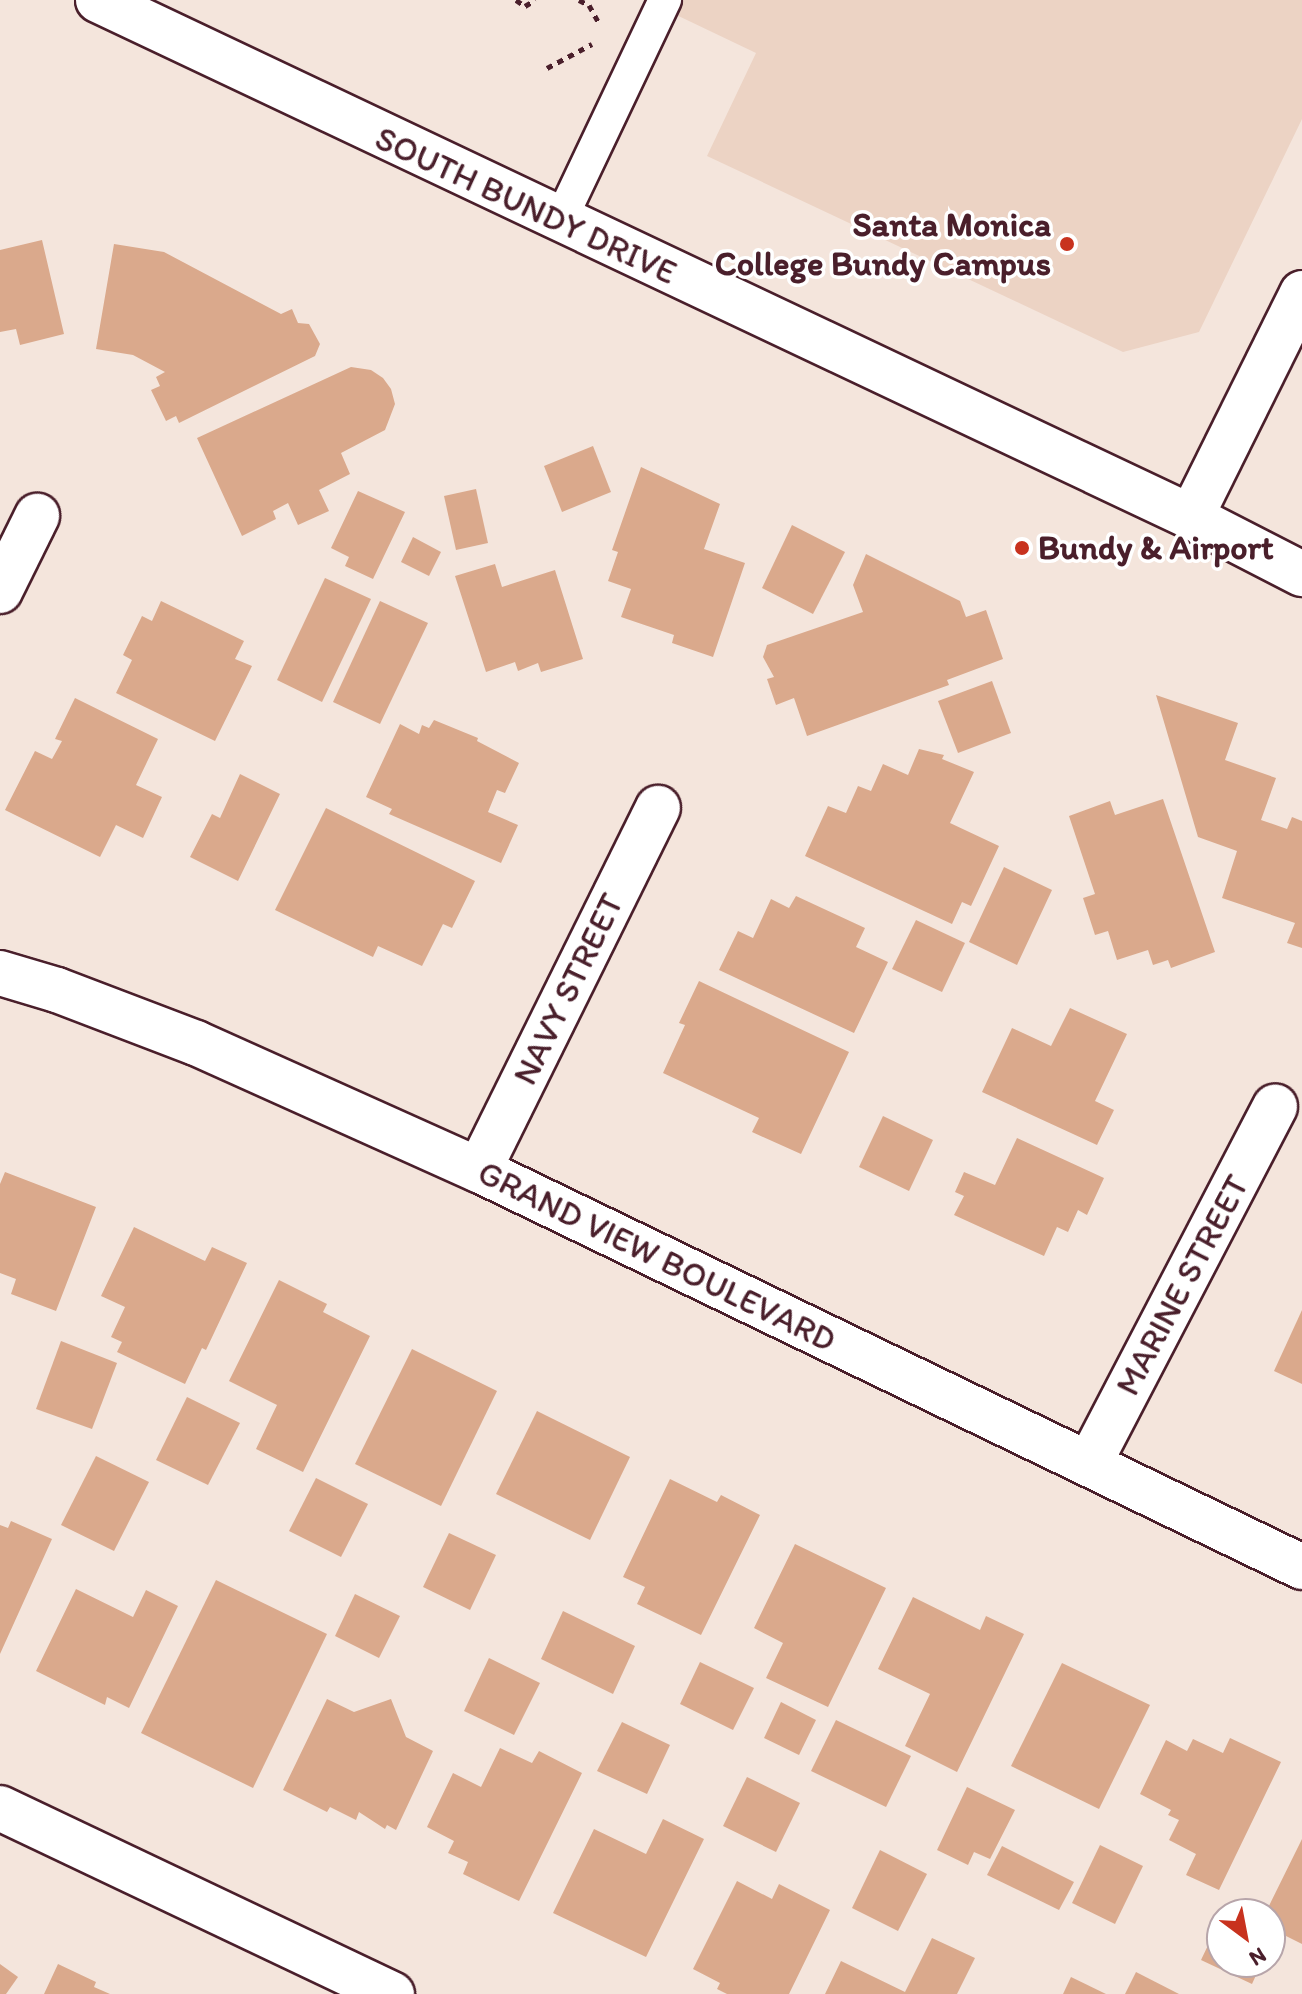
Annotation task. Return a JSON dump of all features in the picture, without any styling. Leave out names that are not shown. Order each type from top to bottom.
[{"type":"street","name":"SOUTH BUNDY DRIVE","points":[[98,0],[1191,517],[1302,574]]},
{"type":"street","points":[[1191,517],[1302,293]]},
{"type":"street","points":[[0,591],[37,516]]},
{"type":"street","name":"NAVY STREET","points":[[479,1170],[658,808]]},
{"type":"street","name":"GRAND VIEW BOULEVARD","points":[[0,973],[57,990],[196,1043],[479,1170],[1302,1567]]},
{"type":"street","name":"MARINE STREET","points":[[1089,1464],[1275,1106]]},
{"type":"street","points":[[0,1808],[392,1994]]},
{"type":"lane","points":[[560,221],[665,0]]},
{"type":"path","points":[[516,0],[525,6],[535,0]]},
{"type":"path","points":[[579,0],[589,5],[601,24],[599,32]]},
{"type":"path","points":[[547,68],[596,41]]},
{"type":"shaded area","name":"Santa Monica College Bundy Campus","points":[[645,0],[1302,0],[1302,119],[1199,332],[1123,352],[707,156],[756,53]]},
{"type":"building","points":[[42,240],[64,334],[20,345],[16,329],[0,332],[0,250]]},
{"type":"building","points":[[114,244],[164,252],[281,314],[292,309],[298,323],[309,324],[320,344],[315,356],[179,423],[176,416],[166,421],[151,390],[160,386],[156,377],[165,372],[133,355],[96,349]]},
{"type":"building","points":[[351,367],[371,370],[383,378],[391,389],[395,404],[385,430],[341,453],[350,474],[319,490],[329,511],[298,525],[288,503],[273,511],[276,519],[242,536],[197,438]]},
{"type":"building","points":[[593,446],[611,492],[562,512],[544,466]]},
{"type":"building","points":[[641,467],[720,504],[704,549],[745,563],[713,657],[672,643],[674,635],[621,617],[631,589],[608,581],[618,552],[612,550]]},
{"type":"building","points":[[476,489],[488,543],[456,550],[444,496]]},
{"type":"building","points":[[358,491],[405,512],[373,579],[345,566],[349,557],[331,548]]},
{"type":"building","points":[[792,525],[845,552],[813,614],[762,588]]},
{"type":"building","points":[[413,537],[441,552],[429,576],[401,562]]},
{"type":"building","points":[[866,554],[960,601],[966,617],[986,610],[1003,659],[947,680],[949,685],[807,736],[794,698],[776,705],[767,679],[774,677],[763,657],[767,645],[863,612],[853,585]]},
{"type":"building","points":[[495,564],[502,587],[555,570],[583,659],[541,672],[538,663],[518,671],[515,662],[486,672],[455,576]]},
{"type":"building","points":[[325,578],[371,599],[322,702],[277,680]]},
{"type":"building","points":[[161,601],[244,641],[235,659],[252,666],[215,741],[116,693],[132,660],[123,655],[142,616],[152,621]]},
{"type":"building","points":[[380,601],[428,623],[380,724],[333,702]]},
{"type":"building","points":[[992,681],[1011,733],[958,753],[938,701]]},
{"type":"building","points":[[1156,695],[1238,723],[1225,760],[1276,778],[1261,820],[1287,829],[1292,817],[1302,821],[1302,948],[1287,943],[1295,923],[1222,898],[1237,851],[1198,837]]},
{"type":"building","points":[[75,698],[158,739],[136,785],[162,797],[143,838],[116,825],[100,857],[5,810],[35,751],[52,759],[62,741],[55,739]]},
{"type":"building","points":[[434,720],[478,738],[477,741],[519,763],[505,793],[497,790],[488,812],[518,825],[501,863],[389,814],[392,809],[366,797],[400,724],[419,734],[422,725],[429,728]]},
{"type":"building","points":[[919,749],[944,755],[942,759],[974,772],[950,823],[999,846],[971,906],[962,902],[952,924],[805,856],[828,806],[846,813],[858,786],[871,791],[883,764],[908,775]]},
{"type":"building","points":[[240,774],[280,794],[238,881],[190,857],[212,814],[220,818]]},
{"type":"building","points":[[1163,799],[1215,952],[1171,968],[1168,960],[1153,965],[1148,950],[1117,960],[1108,931],[1095,935],[1083,898],[1095,894],[1069,816],[1110,801],[1115,815]]},
{"type":"building","points":[[326,808],[475,881],[452,928],[443,924],[422,966],[378,946],[373,957],[275,910]]},
{"type":"building","points":[[1004,867],[1052,890],[1017,965],[969,942]]},
{"type":"building","points":[[796,896],[865,928],[856,947],[888,962],[854,1033],[719,970],[738,931],[753,938],[771,899],[789,908]]},
{"type":"building","points":[[916,920],[965,943],[942,992],[892,969]]},
{"type":"building","points":[[699,981],[849,1052],[801,1154],[752,1132],[759,1118],[663,1073],[685,1025],[679,1023]]},
{"type":"building","points":[[1070,1008],[1127,1034],[1095,1101],[1114,1110],[1097,1145],[982,1092],[1012,1028],[1051,1046]]},
{"type":"building","points":[[883,1116],[933,1140],[909,1191],[859,1167]]},
{"type":"building","points":[[1017,1138],[1104,1178],[1087,1215],[1078,1210],[1068,1232],[1057,1227],[1044,1256],[954,1215],[964,1196],[955,1192],[964,1172],[995,1185]]},
{"type":"building","points":[[5,1172],[96,1207],[56,1311],[11,1294],[16,1279],[0,1273],[0,1184]]},
{"type":"building","points":[[134,1227],[205,1261],[212,1247],[247,1263],[206,1350],[202,1348],[185,1384],[117,1352],[122,1342],[111,1337],[125,1307],[101,1296]]},
{"type":"building","points":[[279,1280],[327,1304],[323,1312],[370,1336],[303,1472],[256,1449],[277,1405],[229,1381]]},
{"type":"building","points":[[1302,1310],[1302,1384],[1274,1371]]},
{"type":"building","points":[[61,1341],[117,1363],[92,1429],[36,1409]]},
{"type":"building","points":[[412,1349],[497,1391],[441,1506],[355,1464]]},
{"type":"building","points":[[187,1397],[240,1423],[208,1485],[156,1460]]},
{"type":"building","points":[[537,1411],[630,1457],[590,1540],[496,1494]]},
{"type":"building","points":[[96,1456],[149,1482],[114,1551],[61,1525]]},
{"type":"building","points":[[316,1478],[368,1504],[341,1557],[289,1531]]},
{"type":"building","points":[[670,1479],[717,1502],[721,1495],[760,1515],[701,1635],[637,1604],[645,1587],[623,1577]]},
{"type":"building","points":[[11,1521],[52,1539],[0,1654],[0,1525],[8,1528]]},
{"type":"building","points":[[449,1533],[496,1555],[470,1610],[423,1587]]},
{"type":"building","points":[[795,1544],[886,1588],[828,1707],[766,1678],[783,1643],[754,1628]]},
{"type":"building","points":[[216,1580],[327,1634],[253,1788],[141,1733]]},
{"type":"building","points":[[76,1589],[133,1617],[146,1590],[178,1606],[129,1708],[107,1697],[105,1705],[36,1671]]},
{"type":"building","points":[[355,1594],[400,1616],[379,1658],[335,1636]]},
{"type":"building","points":[[913,1597],[980,1630],[986,1616],[1024,1634],[957,1772],[905,1746],[930,1694],[878,1669]]},
{"type":"building","points":[[563,1611],[635,1646],[613,1694],[541,1659]]},
{"type":"building","points":[[489,1658],[540,1683],[514,1735],[464,1711]]},
{"type":"building","points":[[700,1662],[754,1688],[733,1730],[680,1704]]},
{"type":"building","points":[[1062,1663],[1150,1705],[1099,1809],[1011,1766]]},
{"type":"building","points":[[327,1699],[354,1712],[391,1699],[406,1737],[433,1751],[396,1830],[387,1825],[385,1829],[359,1812],[356,1820],[330,1807],[327,1812],[283,1790]]},
{"type":"building","points":[[781,1702],[816,1720],[799,1755],[764,1738]]},
{"type":"building","points":[[836,1720],[911,1756],[886,1807],[811,1771]]},
{"type":"building","points":[[622,1722],[670,1745],[647,1794],[597,1771]]},
{"type":"building","points":[[1230,1738],[1281,1762],[1219,1890],[1186,1875],[1196,1854],[1169,1840],[1179,1820],[1168,1815],[1171,1810],[1140,1794],[1166,1740],[1187,1751],[1193,1739],[1223,1753]]},
{"type":"building","points":[[500,1748],[532,1763],[539,1751],[582,1773],[519,1901],[463,1874],[468,1862],[448,1853],[454,1841],[427,1827],[453,1773],[481,1787]]},
{"type":"building","points":[[747,1777],[800,1803],[776,1852],[723,1826]]},
{"type":"building","points":[[967,1787],[1015,1810],[990,1859],[974,1852],[968,1865],[937,1850]]},
{"type":"building","points":[[663,1819],[704,1839],[646,1957],[553,1913],[594,1829],[646,1854]]},
{"type":"building","points":[[1302,1839],[1302,1944],[1286,1936],[1286,1898],[1273,1898]]},
{"type":"building","points":[[1100,1845],[1143,1866],[1115,1924],[1072,1903]]},
{"type":"building","points":[[1002,1846],[1074,1882],[1059,1910],[987,1875]]},
{"type":"building","points":[[880,1850],[927,1874],[898,1931],[852,1908]]},
{"type":"building","points":[[737,1881],[772,1899],[779,1884],[830,1910],[789,1994],[727,1994],[717,1989],[720,1983],[693,1969]]},
{"type":"building","points":[[932,1938],[975,1958],[957,1994],[825,1994],[841,1961],[905,1992]]},
{"type":"building","points":[[0,1964],[18,1977],[6,1994],[0,1994]]},
{"type":"building","points":[[58,1964],[96,1982],[94,1987],[110,1994],[44,1994]]},
{"type":"building","points":[[1136,1972],[1179,1994],[1125,1994]]},
{"type":"building","points":[[1071,1977],[1106,1994],[1063,1994]]},
{"type":"building","points":[[1239,1978],[1255,1978],[1252,1984]]},
{"type":"place","name":"Santa Monica College Bundy Campus","points":[[1067,244]]},
{"type":"place","name":"Bundy & Airport","points":[[1022,548]]}]
